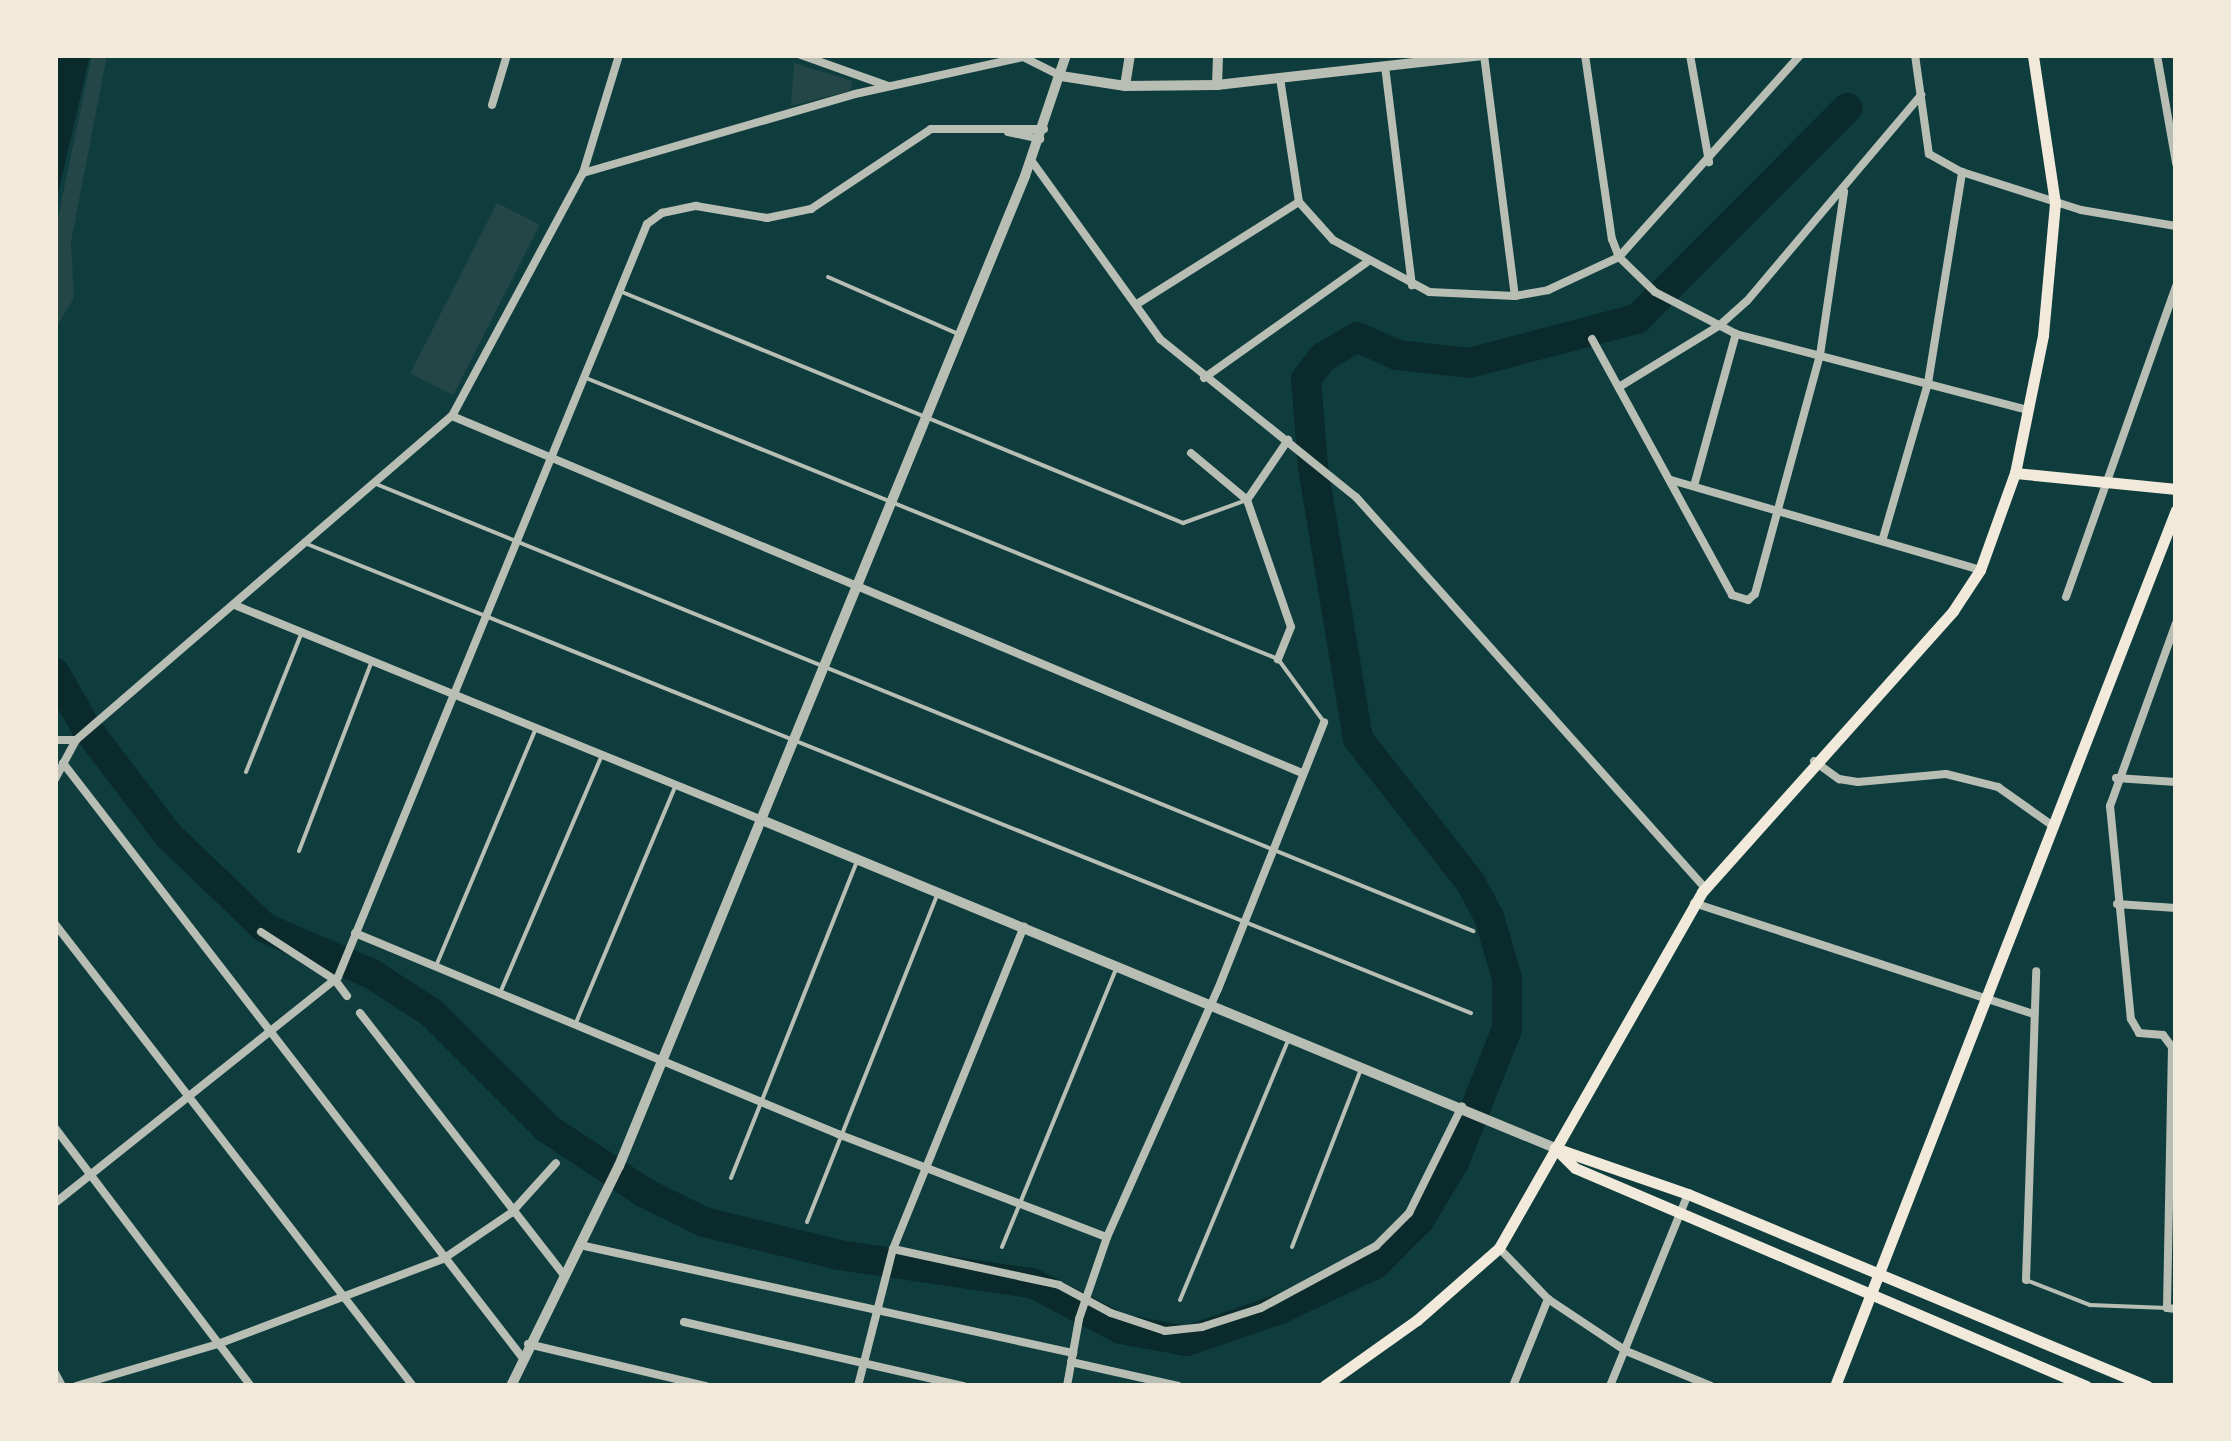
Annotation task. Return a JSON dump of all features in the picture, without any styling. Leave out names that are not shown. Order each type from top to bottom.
[{"type":"main road","points":[[1324,1386],[1417,1320],[1498,1248],[1694,903],[1814,760],[1941,624],[1980,570],[2016,473],[2055,203],[2033,55]]},
{"type":"main road","points":[[2016,473],[2176,489]]},
{"type":"main road","points":[[1835,1386],[2176,510]]},
{"type":"main road","points":[[1555,1148],[1688,1194],[2147,1386]]},
{"type":"main road","points":[[1555,1148],[1575,1168],[1682,1210],[2086,1386]]},
{"type":"street","points":[[492,105],[507,55]]},
{"type":"street","points":[[55,779],[79,738],[237,606],[452,416],[583,173],[618,55]]},
{"type":"street","points":[[801,55],[888,86]]},
{"type":"street","points":[[511,1386],[528,1344],[619,1166],[1042,134],[1066,55]]},
{"type":"street","points":[[1125,86],[1130,55]]},
{"type":"street","points":[[1217,84],[1218,55]]},
{"type":"street","points":[[1359,55],[1360,68]]},
{"type":"street","points":[[583,173],[888,86],[1025,56],[1062,76],[1125,86],[1217,84],[1484,55],[1515,296]]},
{"type":"street","points":[[1585,55],[1620,257],[1655,292],[1736,334],[2028,410]]},
{"type":"street","points":[[1690,55],[1708,162]]},
{"type":"street","points":[[1280,78],[1298,202],[1366,263],[1412,284],[1465,296],[1515,296],[1548,290],[1620,257],[1800,55]]},
{"type":"street","points":[[1916,55],[1929,154],[1962,172],[2055,203],[2176,226]]},
{"type":"street","points":[[2157,55],[2176,163]]},
{"type":"street","points":[[1385,66],[1412,284]]},
{"type":"street","points":[[1620,387],[1720,325],[1844,192],[1920,96]]},
{"type":"street","points":[[55,1203],[336,979],[648,224],[662,212],[696,206],[766,218],[790,215],[825,201],[916,134],[994,129],[1042,134]]},
{"type":"street","points":[[1031,160],[1160,339],[1204,378],[1322,465],[1705,888]]},
{"type":"street","points":[[1883,538],[1928,383],[1962,172]]},
{"type":"street","points":[[1592,339],[1732,596],[1740,602],[1756,594],[1820,355],[1844,192]]},
{"type":"street","points":[[1137,304],[1298,202]]},
{"type":"street","points":[[1204,378],[1366,263]]},
{"type":"street","points":[[2066,597],[2111,482],[2176,286]]},
{"type":"street","points":[[1694,486],[1736,334]]},
{"type":"street","points":[[452,416],[1302,773]]},
{"type":"street","points":[[1247,500],[1288,440]]},
{"type":"street","points":[[1192,453],[1247,500],[1291,627],[1278,659]]},
{"type":"street","points":[[1671,480],[1883,538],[1980,570]]},
{"type":"street","points":[[237,606],[1482,1113],[1555,1148]]},
{"type":"street","points":[[2171,1309],[2172,1046],[2168,1036],[2140,1033],[2132,1025],[2110,806],[2116,778],[2176,623]]},
{"type":"street","points":[[1067,1386],[1080,1319],[1108,1237],[1212,1002],[1324,722]]},
{"type":"street","points":[[55,740],[79,738]]},
{"type":"street","points":[[1814,760],[1839,779],[1858,782],[1946,774],[1998,787],[2054,826]]},
{"type":"street","points":[[62,763],[522,1358]]},
{"type":"street","points":[[2116,778],[2176,782]]},
{"type":"street","points":[[1694,903],[2034,1014]]},
{"type":"street","points":[[2117,904],[2176,908]]},
{"type":"street","points":[[55,924],[413,1386]]},
{"type":"street","points":[[858,1386],[892,1251],[1024,926]]},
{"type":"street","points":[[260,932],[336,979],[347,996]]},
{"type":"street","points":[[355,933],[838,1134],[1108,1237]]},
{"type":"street","points":[[2026,1280],[2036,971]]},
{"type":"street","points":[[360,1013],[511,1213],[564,1275]]},
{"type":"street","points":[[892,1251],[1059,1285],[1086,1301],[1165,1331],[1202,1327],[1274,1301],[1376,1246],[1408,1213],[1463,1106]]},
{"type":"street","points":[[55,1128],[251,1386]]},
{"type":"street","points":[[76,1386],[110,1382],[345,1298],[443,1258],[511,1213],[556,1163]]},
{"type":"street","points":[[1610,1386],[1688,1194]]},
{"type":"street","points":[[580,1245],[876,1306],[1178,1386]]},
{"type":"street","points":[[1498,1248],[1548,1299],[1626,1350],[1710,1386]]},
{"type":"street","points":[[1513,1386],[1548,1299]]},
{"type":"street","points":[[684,1322],[964,1386]]},
{"type":"street","points":[[528,1344],[706,1386]]},
{"type":"street","points":[[55,1373],[62,1386]]},
{"type":"lane","points":[[828,277],[960,334]]},
{"type":"lane","points":[[620,291],[1182,523],[1247,500]]},
{"type":"lane","points":[[585,378],[893,499],[1278,659],[1324,722]]},
{"type":"lane","points":[[376,484],[827,664],[1472,930]]},
{"type":"lane","points":[[308,544],[489,613],[1471,1013]]},
{"type":"lane","points":[[246,772],[302,632]]},
{"type":"lane","points":[[299,851],[372,661]]},
{"type":"lane","points":[[436,966],[536,728]]},
{"type":"lane","points":[[500,994],[602,755]]},
{"type":"lane","points":[[576,1025],[676,785]]},
{"type":"lane","points":[[731,1178],[858,859]]},
{"type":"lane","points":[[807,1222],[838,1134],[938,891]]},
{"type":"lane","points":[[1002,1247],[1118,964]]},
{"type":"lane","points":[[1180,1300],[1290,1035]]},
{"type":"lane","points":[[1292,1247],[1363,1065]]},
{"type":"lane","points":[[2026,1280],[2090,1305],[2171,1309]]},
{"type":"shaded area","points":[[55,55],[90,55],[55,207]]},
{"type":"shaded area","points":[[92,55],[107,55],[71,242],[74,298],[55,329],[55,232]]},
{"type":"shaded area","points":[[794,63],[852,81],[850,91],[791,106]]},
{"type":"shaded area","points":[[497,203],[540,225],[453,395],[410,373]]},
{"type":"waterway","points":[[55,673],[85,726],[168,835],[265,928],[372,974],[432,1013],[548,1129],[645,1193],[704,1222],[839,1255],[1032,1283],[1121,1329],[1187,1341],[1280,1309],[1375,1264],[1420,1219],[1454,1162],[1507,1029],[1507,978],[1489,917],[1471,883],[1358,739],[1313,466],[1306,379],[1323,357],[1357,337],[1397,355],[1469,363],[1637,319],[1847,108]]}]
